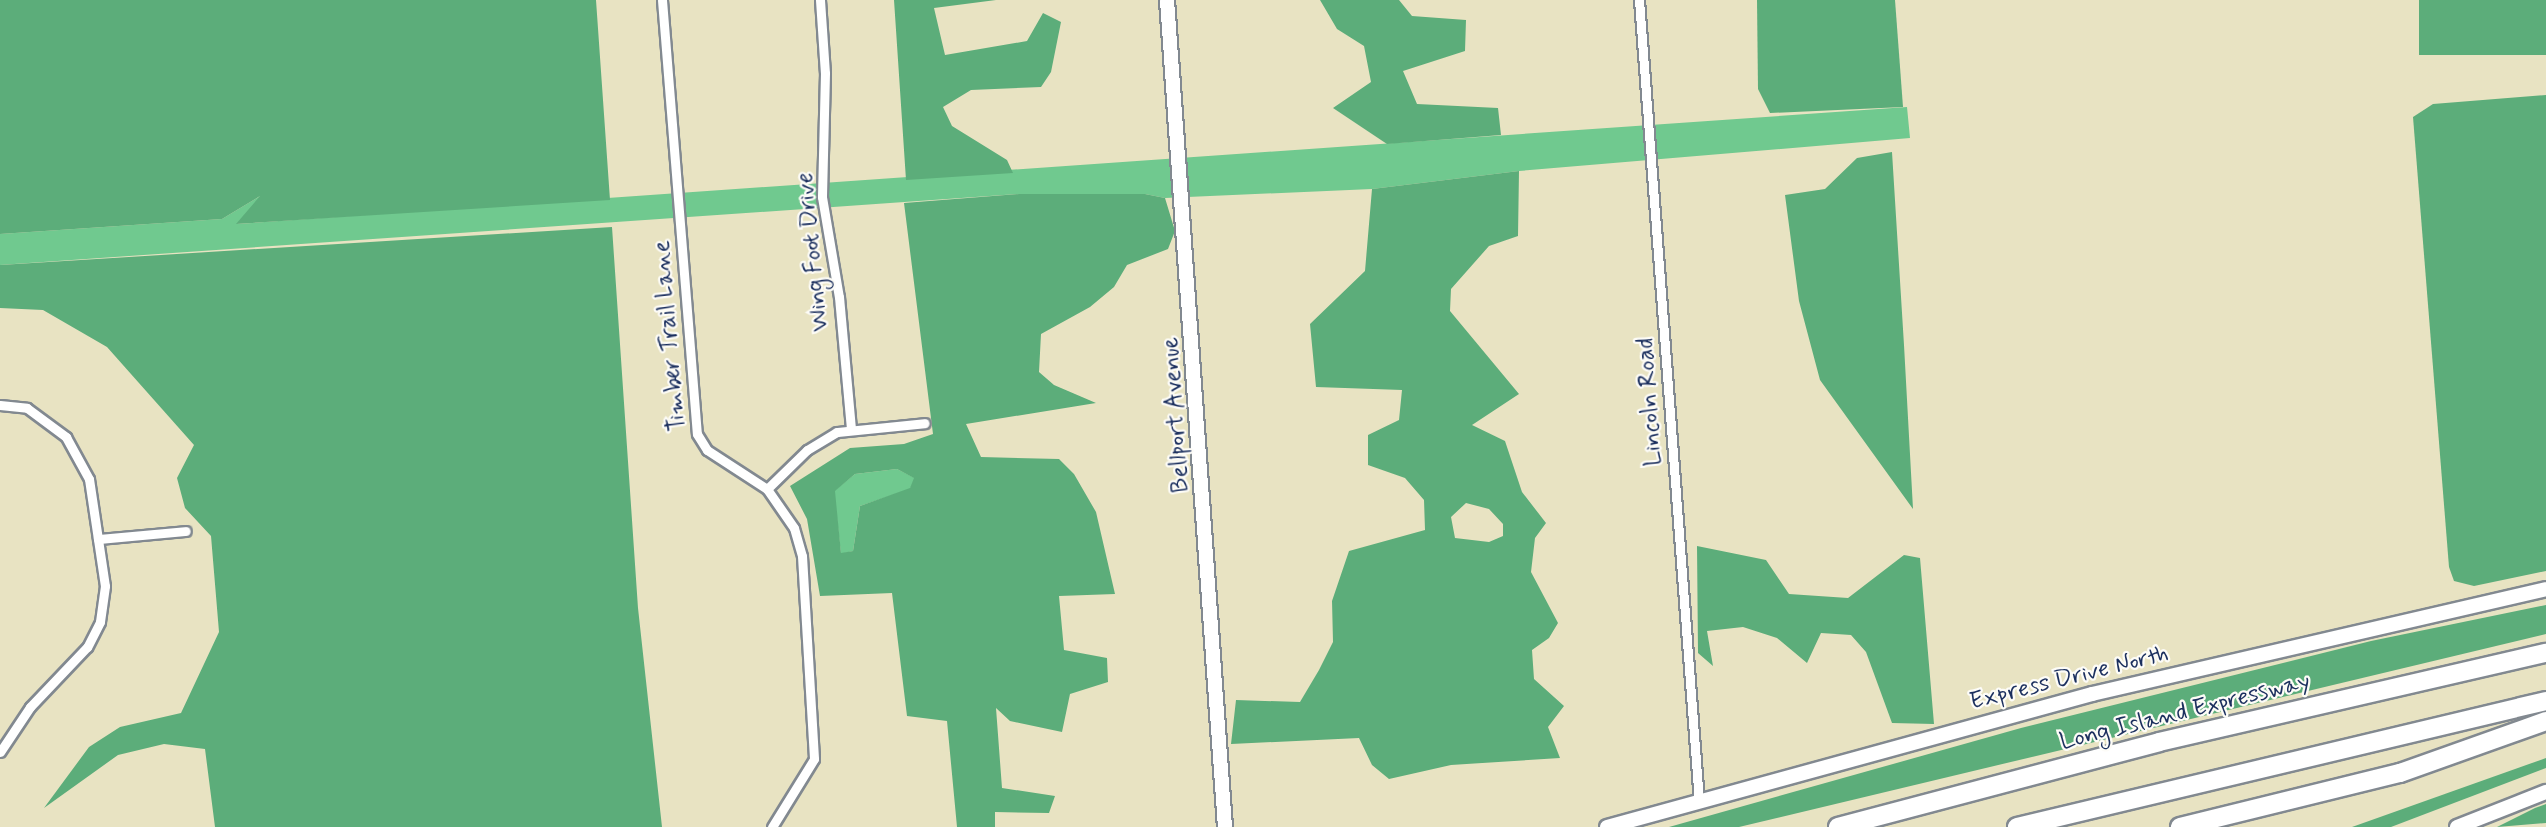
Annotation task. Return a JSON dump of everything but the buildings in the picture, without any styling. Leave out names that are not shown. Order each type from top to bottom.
[{"type":"highway","name":"Long Island Expressway","points":[[1838,827],[2159,742],[2546,653]]},
{"type":"highway","points":[[2017,827],[2546,701]]},
{"type":"highway","points":[[2180,827],[2400,773],[2546,721]]},
{"type":"main road","name":"Bellport Avenue","points":[[1167,0],[1225,827]]},
{"type":"main road","name":"Express Drive North","points":[[1607,827],[2092,694],[2546,589]]},
{"type":"main road","points":[[2457,827],[2546,792]]},
{"type":"street","name":"Timber Trail Lane","points":[[662,0],[692,411],[707,450],[767,489],[794,528],[802,556],[815,728],[814,759],[772,827]]},
{"type":"street","name":"Wing Foot Drive","points":[[820,0],[825,73],[822,197],[839,297],[851,428]]},
{"type":"street","name":"Lincoln Road","points":[[1639,0],[1699,801]]},
{"type":"street","points":[[0,405],[27,408],[66,436],[89,479],[105,586],[100,622],[87,647],[30,707],[0,753]]},
{"type":"street","points":[[767,489],[807,450],[851,428],[925,423]]},
{"type":"street","points":[[98,539],[186,531]]},
{"type":"street","points":[[0,731],[10,736]]},
{"type":"green space","points":[[0,0],[596,0],[610,200],[236,224],[260,196],[222,219],[0,234]]},
{"type":"green space","points":[[894,0],[996,0],[934,8],[945,55],[1027,41],[1043,13],[1061,22],[1051,72],[1041,87],[971,90],[943,107],[952,126],[1007,160],[1013,173],[906,180]]},
{"type":"green space","points":[[1320,0],[1399,0],[1412,16],[1466,20],[1465,51],[1403,71],[1417,104],[1498,108],[1501,135],[1387,144],[1333,108],[1371,82],[1364,46],[1337,29]]},
{"type":"green space","points":[[1757,0],[1895,0],[1903,107],[1770,113],[1758,89]]},
{"type":"green space","points":[[2419,0],[2546,0],[2546,55],[2419,55]]},
{"type":"green space","points":[[2546,95],[2546,571],[2474,586],[2454,581],[2449,567],[2413,117],[2433,104]]},
{"type":"green space","points":[[1907,107],[1910,138],[1519,171],[1372,189],[1165,198],[1145,194],[1019,194],[0,265],[0,234],[222,219],[262,195],[237,224]]},
{"type":"green space","points":[[1892,152],[1913,509],[1820,380],[1799,301],[1785,195],[1825,189],[1857,158]]},
{"type":"green space","points":[[1519,171],[1518,236],[1489,246],[1451,289],[1450,311],[1519,394],[1472,425],[1505,441],[1522,492],[1546,523],[1535,538],[1531,572],[1558,623],[1549,638],[1532,650],[1534,679],[1564,706],[1548,727],[1560,758],[1451,765],[1389,779],[1372,765],[1359,738],[1231,744],[1236,700],[1300,702],[1333,642],[1332,601],[1349,551],[1425,530],[1424,500],[1405,478],[1368,465],[1368,435],[1399,420],[1402,390],[1316,387],[1310,324],[1365,271],[1372,189]],"holes":[[[1466,503],[1489,509],[1503,524],[1503,536],[1489,542],[1455,538],[1451,517]]]},
{"type":"green space","points":[[1019,194],[1145,194],[1165,198],[1175,231],[1168,249],[1127,265],[1114,287],[1090,307],[1041,334],[1039,372],[1054,385],[1096,403],[966,424],[981,457],[1059,459],[1074,474],[1096,512],[1115,594],[1059,596],[1064,650],[1107,658],[1108,682],[1070,694],[1062,732],[1010,721],[996,708],[1002,788],[1055,796],[1049,813],[995,812],[995,827],[957,827],[947,721],[907,716],[892,593],[820,596],[807,519],[790,486],[850,448],[904,444],[933,434],[904,203]],"holes":[[[897,469],[914,478],[910,488],[860,506],[853,551],[841,553],[835,491],[855,474]]]},
{"type":"green space","points":[[612,227],[638,608],[662,827],[215,827],[205,749],[164,744],[118,755],[44,808],[89,747],[120,727],[181,713],[219,632],[211,536],[185,508],[177,478],[194,445],[107,347],[43,310],[0,308],[0,265]]},
{"type":"green space","points":[[897,469],[915,478],[910,489],[860,506],[853,551],[841,554],[834,491],[855,474]]},
{"type":"green space","points":[[1697,546],[1766,560],[1789,594],[1848,598],[1904,555],[1920,558],[1934,724],[1892,723],[1866,652],[1851,635],[1821,633],[1807,663],[1777,638],[1743,627],[1707,631],[1713,666],[1698,653]]},
{"type":"green space","points":[[2546,605],[2546,634],[1739,827],[1669,827],[2021,728],[2371,641]]},
{"type":"green space","points":[[2546,758],[2546,768],[2391,827],[2352,827]]},
{"type":"green space","points":[[2546,804],[2546,823],[2497,827],[2535,808]]}]
